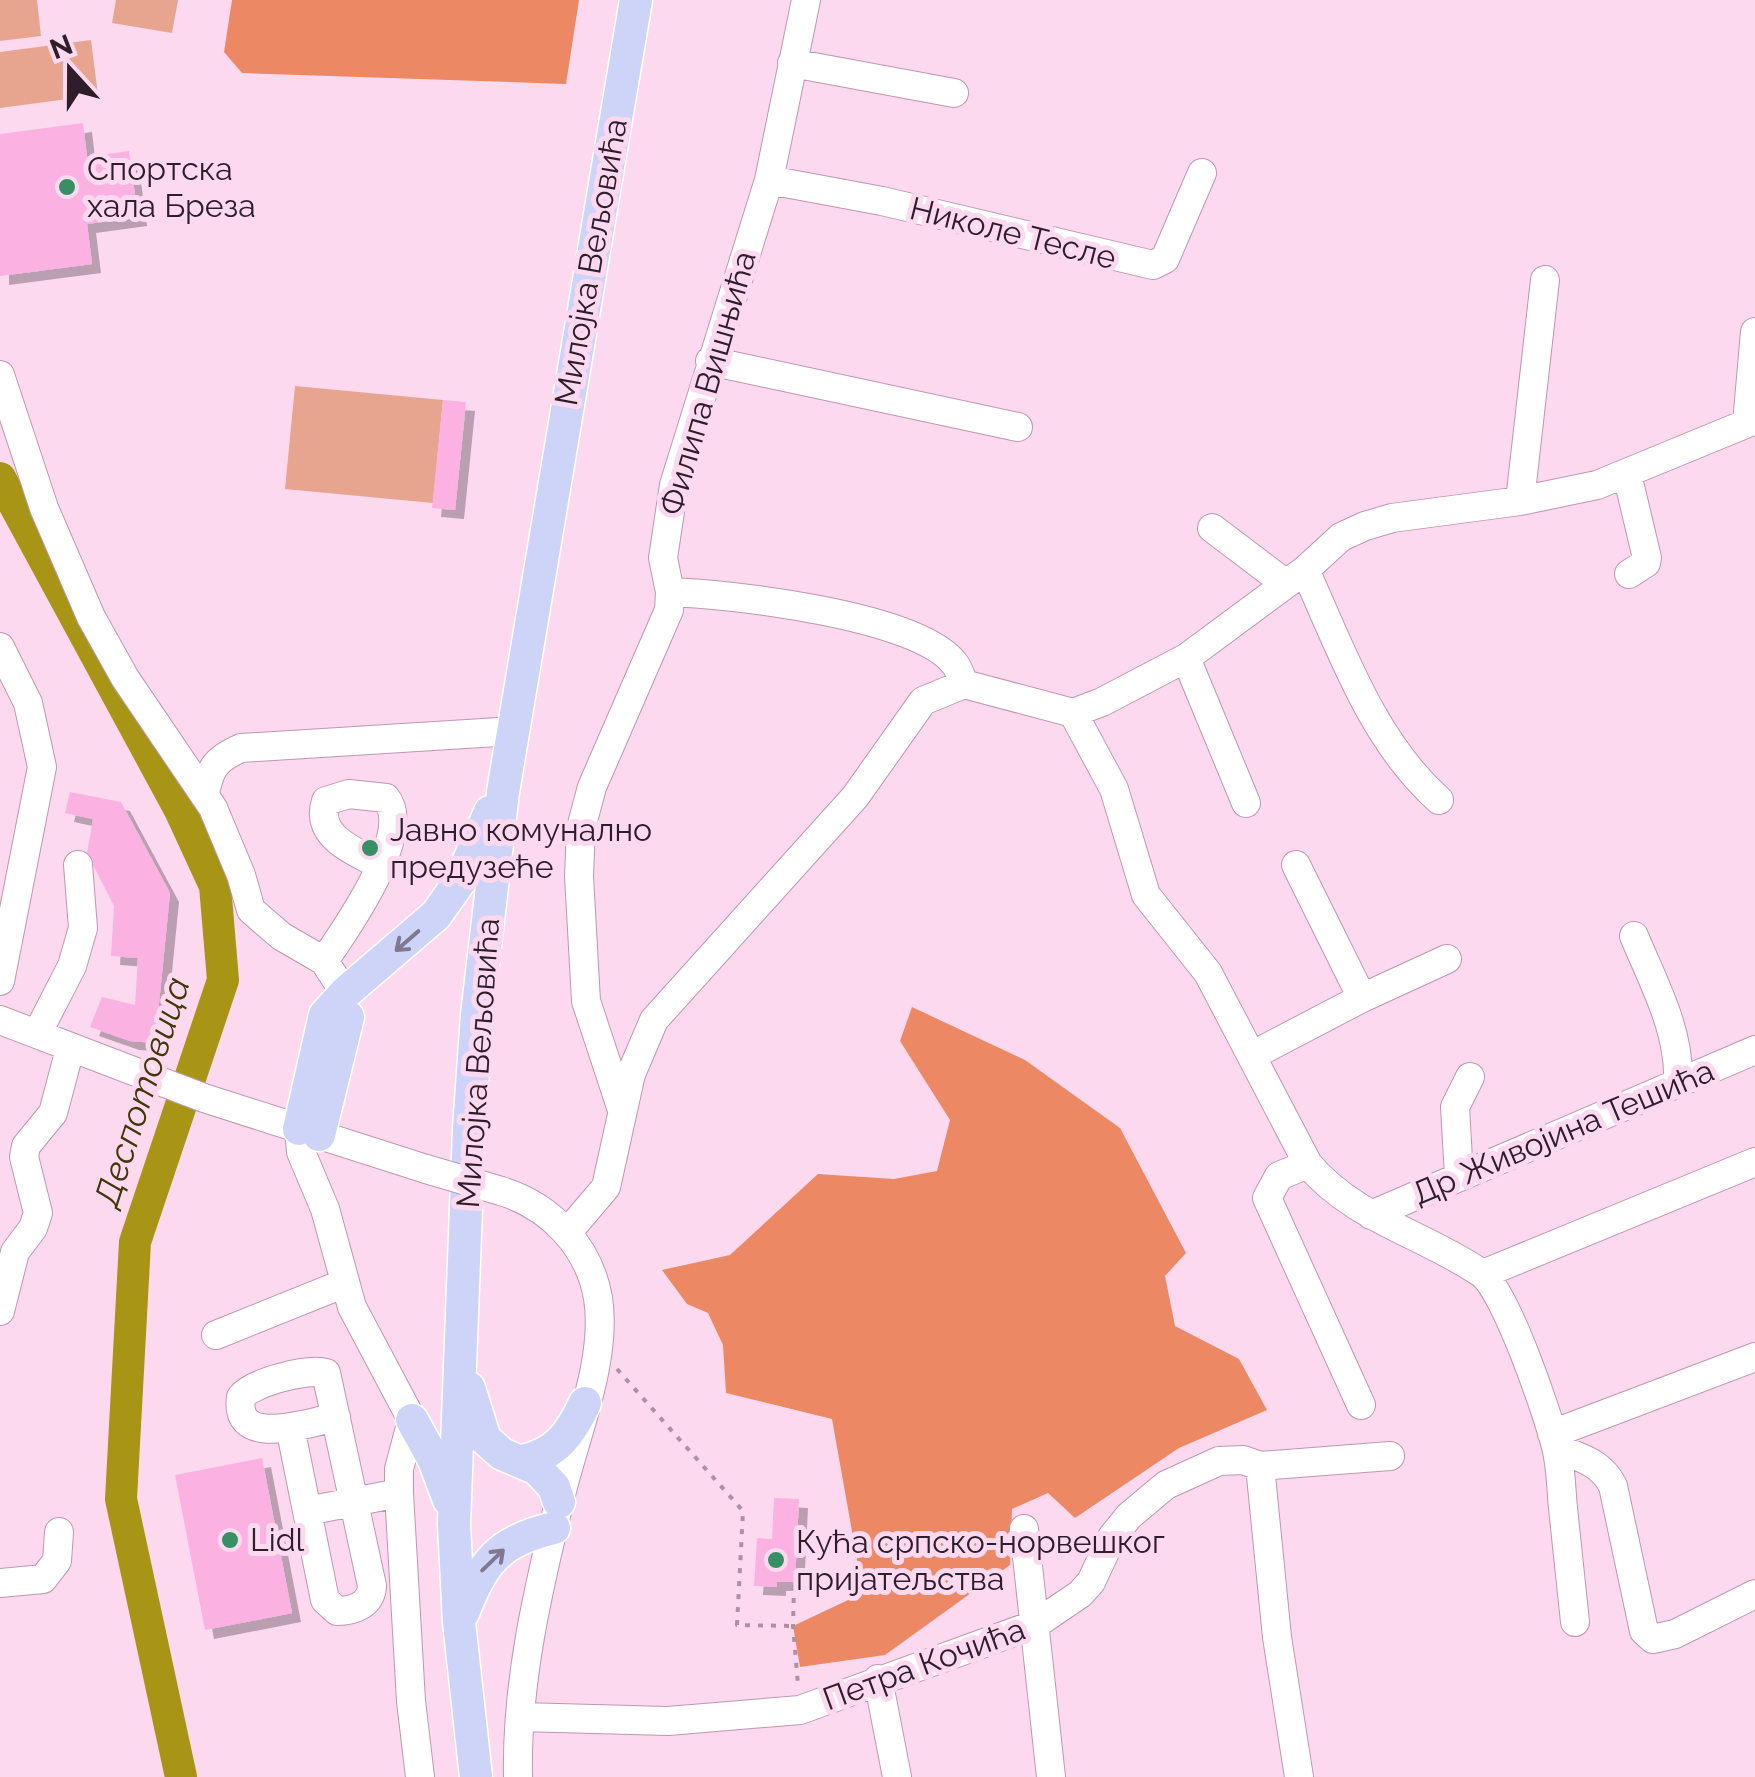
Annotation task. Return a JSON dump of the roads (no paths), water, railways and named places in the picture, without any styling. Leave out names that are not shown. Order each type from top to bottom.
[{"type":"main road","name":"Милојка Вељовића","points":[[476,1777],[459,1622],[454,1524],[476,1015],[503,792],[636,0]]},
{"type":"main road","points":[[317,1134],[325,1014],[424,928],[449,898],[460,882],[484,820],[503,792]]},
{"type":"main road","points":[[459,1622],[484,1566],[497,1553],[536,1532],[557,1515],[554,1487],[538,1470],[502,1454],[485,1439],[460,1346]]},
{"type":"main road","points":[[522,1461],[540,1457],[558,1446],[571,1432],[586,1403]]},
{"type":"main road","points":[[412,1420],[440,1473],[454,1524]]},
{"type":"street","name":"Филипа Вишњића","points":[[622,1108],[586,1001],[580,908],[582,828],[592,788],[669,610],[670,592],[663,558],[674,485],[770,180],[806,0]]},
{"type":"street","points":[[792,63],[954,94]]},
{"type":"street","name":"Николе Тесле","points":[[770,180],[882,201],[1153,265],[1165,259],[1202,174]]},
{"type":"street","points":[[1520,501],[1545,280]]},
{"type":"street","points":[[568,1232],[606,1187],[622,1108],[643,1040],[664,1005],[855,796],[923,701],[964,684],[1073,713],[1186,658],[1295,577],[1341,536],[1392,518],[1597,486],[1751,422],[1755,332]]},
{"type":"street","points":[[710,361],[1018,427]]},
{"type":"street","points":[[0,375],[44,508],[91,618],[125,678],[205,794],[226,836],[251,910],[272,930],[324,961],[346,992]]},
{"type":"street","points":[[1627,474],[1647,558],[1640,569],[1629,574]]},
{"type":"street","points":[[1212,528],[1295,577],[1394,751],[1418,782],[1439,800]]},
{"type":"street","points":[[670,592],[726,594],[866,620],[938,650],[954,662],[964,684]]},
{"type":"street","points":[[0,648],[28,703],[42,767],[0,981]]},
{"type":"street","points":[[1186,658],[1246,803]]},
{"type":"street","points":[[0,694],[28,703]]},
{"type":"street","points":[[1073,713],[1114,789],[1146,894],[1208,972],[1308,1164],[1327,1187],[1349,1204],[1420,1238],[1488,1279],[1554,1441],[1575,1622]]},
{"type":"street","points":[[205,794],[210,769],[220,757],[241,748],[514,731]]},
{"type":"street","points":[[37,1034],[72,966],[83,928],[78,865]]},
{"type":"street","points":[[324,961],[372,887],[380,866]]},
{"type":"street","points":[[1296,866],[1362,998]]},
{"type":"street","points":[[1634,936],[1674,1037],[1679,1056],[1678,1081]]},
{"type":"street","points":[[1253,1055],[1447,959]]},
{"type":"street","points":[[0,1020],[204,1098],[501,1192],[535,1205],[568,1232],[595,1285],[600,1317],[598,1346],[526,1656],[518,1777]]},
{"type":"street","points":[[0,1311],[15,1252],[34,1228],[38,1213],[24,1157],[26,1146],[52,1114],[70,1049]]},
{"type":"street","name":"Др Живојина Тешића","points":[[1371,1215],[1755,1050]]},
{"type":"street","points":[[1459,1176],[1455,1107],[1470,1078]]},
{"type":"street","points":[[317,1134],[305,1164],[326,1209],[352,1307],[412,1420],[399,1469],[399,1493],[410,1701],[420,1777]]},
{"type":"street","points":[[1488,1279],[1755,1162]]},
{"type":"street","points":[[1308,1164],[1279,1176],[1267,1198],[1361,1405]]},
{"type":"street","points":[[1488,1279],[1755,1178]]},
{"type":"street","points":[[216,1335],[345,1283]]},
{"type":"street","points":[[1554,1441],[1755,1357]]},
{"type":"street","points":[[290,1427],[325,1600],[336,1611],[347,1611],[366,1602],[372,1596],[372,1586],[336,1417],[326,1373],[258,1385],[241,1397],[241,1416],[251,1426],[290,1427],[336,1417]]},
{"type":"street","points":[[1554,1441],[1605,1471],[1612,1486],[1644,1631],[1653,1639],[1676,1634],[1755,1594]]},
{"type":"street","name":"Петра Кочића","points":[[520,1717],[668,1720],[800,1710],[1036,1624],[1092,1582],[1112,1537],[1129,1516],[1166,1486],[1219,1461],[1243,1460],[1260,1466],[1390,1456]]},
{"type":"street","points":[[1260,1466],[1277,1637],[1299,1777]]},
{"type":"street","points":[[307,1511],[399,1493]]},
{"type":"street","points":[[1024,1530],[1051,1777]]},
{"type":"street","points":[[0,1583],[43,1578],[57,1561],[59,1532]]},
{"type":"street","points":[[878,1680],[896,1777]]},
{"type":"waterway","name":"Деспотовица","points":[[0,478],[180,810],[215,886],[223,980],[135,1242],[121,1499],[181,1777]]},
{"type":"place","name":"Спортска хала Бреза","points":[[67,187]]},
{"type":"place","name":"Јавно комунално предузеће","points":[[370,848]]},
{"type":"place","name":"Lidl","points":[[230,1540]]},
{"type":"place","name":"Кућа српско-норвешког пријатељства","points":[[776,1560]]}]
